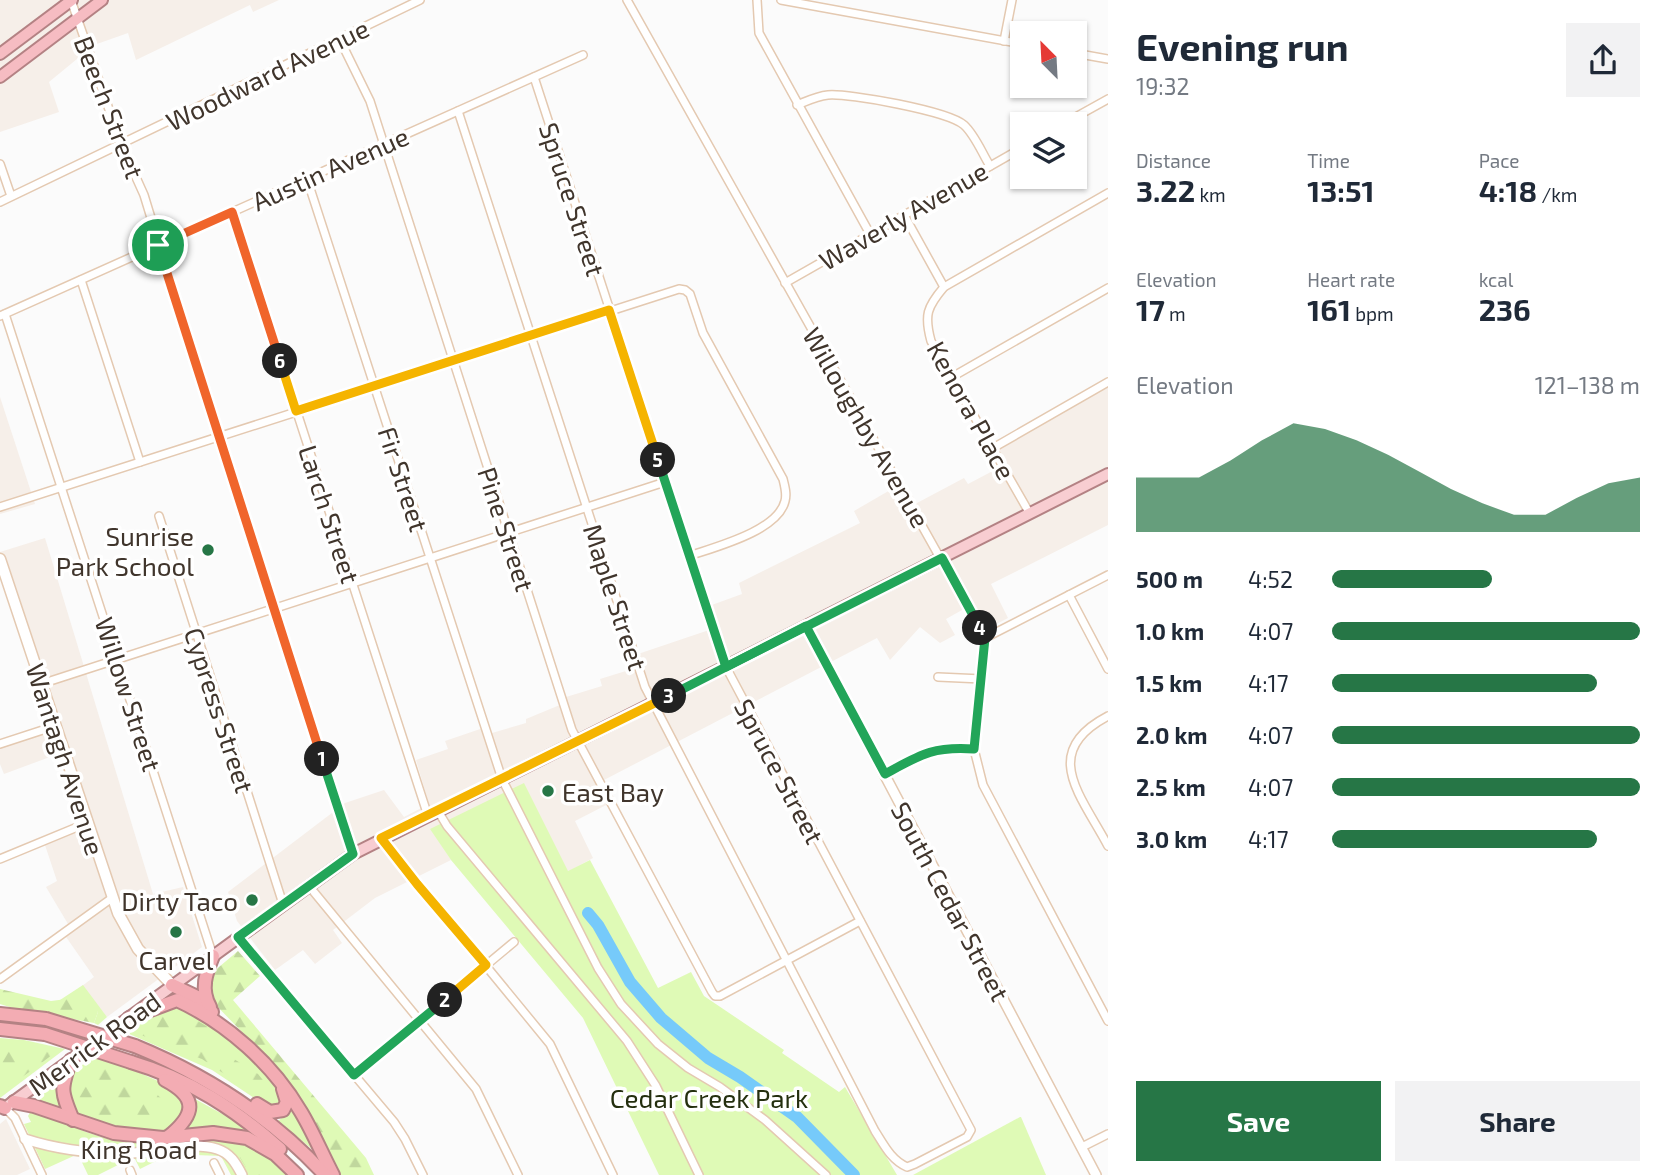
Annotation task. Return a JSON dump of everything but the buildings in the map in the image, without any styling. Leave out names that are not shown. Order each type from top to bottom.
[{"type":"highway","points":[[0,54],[72,0]]},
{"type":"highway","points":[[0,77],[102,0]]},
{"type":"highway","points":[[214,956],[204,986],[206,1000],[214,1013]]},
{"type":"highway","points":[[172,985],[197,997],[280,1083],[301,1112],[333,1175]]},
{"type":"highway","points":[[129,1018],[177,1000],[213,1018],[231,1033]]},
{"type":"highway","points":[[0,1014],[46,1019],[135,1046],[248,1098],[270,1112],[278,1112],[286,1107],[286,1097],[280,1083]]},
{"type":"highway","points":[[0,1029],[45,1034],[165,1072],[229,1108],[259,1131],[306,1175]]},
{"type":"highway","points":[[0,1034],[15,1031]]},
{"type":"highway","points":[[71,1060],[62,1087],[73,1120]]},
{"type":"highway","points":[[131,1062],[175,1086],[189,1103],[185,1123],[168,1137]]},
{"type":"highway","points":[[184,1067],[237,1097],[268,1120],[325,1175]]},
{"type":"highway","points":[[5,1107],[34,1106],[114,1133],[142,1137],[213,1133],[247,1138],[275,1154],[297,1175]]},
{"type":"main road","name":"Merrick Road","points":[[5,1107],[353,854],[1108,474]]},
{"type":"main road","name":"Wantagh Avenue","points":[[0,559],[3,576],[111,898],[138,949],[172,985]]},
{"type":"street","name":"Beech Street","points":[[72,0],[121,144],[144,195],[218,437],[353,854]]},
{"type":"street","name":"Woodward Avenue","points":[[0,202],[420,0]]},
{"type":"street","name":"Willoughby Avenue","points":[[627,0],[985,638]]},
{"type":"street","points":[[757,0],[759,33],[870,234]]},
{"type":"street","points":[[781,0],[1010,42]]},
{"type":"street","points":[[1004,41],[1012,0]]},
{"type":"street","name":"Pine Street","points":[[340,40],[370,101],[572,730],[715,996],[720,996],[787,961]]},
{"type":"street","name":"Austin Avenue","points":[[3,315],[583,55]]},
{"type":"street","points":[[1087,55],[1108,59]]},
{"type":"street","name":"Spruce Street","points":[[534,77],[726,667],[971,1130],[967,1137],[915,1164],[906,1167],[900,1164]]},
{"type":"street","points":[[797,104],[817,97],[840,95],[953,118],[964,125],[990,166]]},
{"type":"street","points":[[1085,112],[1108,99]]},
{"type":"street","name":"Maple Street","points":[[458,111],[645,687],[875,1131],[900,1164]]},
{"type":"street","name":"Waverly Avenue","points":[[785,282],[1010,155]]},
{"type":"street","points":[[0,164],[11,196]]},
{"type":"street","name":"Fir Street","points":[[307,179],[502,779],[598,968],[631,1017],[658,1044],[688,1068],[720,1087],[765,1120],[826,1175]]},
{"type":"street","points":[[904,215],[944,286],[1108,193]]},
{"type":"street","name":"Larch Street","points":[[232,212],[352,583],[433,813],[447,825],[627,1041],[656,1086],[699,1175]]},
{"type":"street","points":[[81,280],[140,462]]},
{"type":"street","name":"Kenora Place","points":[[944,286],[931,301],[927,323],[931,341],[1030,514]]},
{"type":"street","points":[[952,377],[1108,288]]},
{"type":"street","points":[[0,507],[679,289],[690,294],[703,333],[783,479],[786,492],[785,503],[772,521],[730,543],[689,556]]},
{"type":"street","name":"Willow Street","points":[[3,315],[62,487],[214,956]]},
{"type":"street","points":[[993,448],[1108,382]]},
{"type":"street","points":[[41,684],[665,482]]},
{"type":"street","name":"Cypress Street","points":[[159,516],[283,904]]},
{"type":"street","points":[[1108,575],[985,638],[974,749],[983,785],[1108,1021]]},
{"type":"street","points":[[1069,596],[1108,667]]},
{"type":"street","name":"South Cedar Street","points":[[806,626],[1096,1175]]},
{"type":"street","points":[[938,677],[982,678]]},
{"type":"street","points":[[1108,716],[1089,726],[1077,737],[1071,750],[1069,767],[1108,846]]},
{"type":"street","points":[[0,744],[55,726]]},
{"type":"street","points":[[885,774],[923,753],[949,747],[974,749]]},
{"type":"street","points":[[0,859],[87,823]]},
{"type":"street","points":[[381,838],[550,1044],[613,1175]]},
{"type":"street","points":[[309,886],[476,1089],[518,1175]]},
{"type":"street","points":[[0,979],[111,898]]},
{"type":"street","points":[[787,961],[860,922]]},
{"type":"street","points":[[238,937],[405,1139],[423,1175]]},
{"type":"street","points":[[354,1075],[514,942]]},
{"type":"street","points":[[5,1107],[15,1118],[42,1175]]},
{"type":"street","points":[[1082,1147],[1108,1134]]},
{"type":"street","name":"King Road","points":[[25,1139],[83,1151],[132,1153],[208,1147],[230,1155],[242,1175]]},
{"type":"street","points":[[214,1163],[220,1175]]},
{"type":"shaded area","points":[[0,0],[279,0],[253,12],[250,5],[136,60],[128,33],[94,45],[49,82],[59,112],[0,132]]},
{"type":"shaded area","points":[[1108,386],[1108,525],[991,584],[1008,618],[985,630],[971,605],[946,619],[955,635],[940,643],[920,627],[890,660],[877,638],[604,780],[614,801],[575,821],[593,858],[569,871],[431,829],[451,860],[375,898],[333,930],[342,943],[315,964],[303,950],[275,970],[237,921],[228,892],[345,803],[384,790],[404,817],[429,804],[416,760],[448,749],[445,741],[489,726],[492,733],[526,723],[526,719],[567,702],[566,697],[602,686],[600,679],[642,666],[638,654],[715,628],[709,606],[742,594],[739,583],[860,523],[854,511],[904,482],[917,503],[964,478],[968,484],[1006,464],[997,448]]},
{"type":"shaded area","points":[[0,397],[35,504],[0,514]]},
{"type":"shaded area","points":[[45,538],[153,894],[183,887],[202,947],[107,1017],[82,986],[94,977],[64,934],[71,929],[46,887],[57,881],[44,842],[82,826],[58,754],[4,774],[0,764],[0,748],[51,731],[0,575],[0,552]]},
{"type":"shaded area","points":[[6,1119],[30,1169],[17,1175],[0,1175],[0,1124]]},
{"type":"green space","name":"Cedar Creek Park","points":[[524,783],[568,871],[590,860],[658,988],[691,972],[704,996],[784,1050],[782,1053],[839,1092],[845,1087],[897,1175],[659,1175],[583,1018],[451,860],[430,829]]},
{"type":"green space","points":[[238,951],[260,976],[233,1000],[366,1158],[374,1175],[340,1175],[316,1134],[304,1104],[270,1061],[211,1000],[209,985],[213,972]]},
{"type":"green space","points":[[83,985],[107,1017],[98,1025],[94,1023],[98,1012],[60,1000]]},
{"type":"green space","points":[[0,989],[51,1001],[82,997],[98,1012],[94,1023],[13,1008],[0,1004]]},
{"type":"green space","points":[[177,1004],[195,1009],[257,1064],[282,1093],[283,1105],[269,1108],[212,1070],[127,1033],[152,1012]]},
{"type":"green space","points":[[169,1009],[184,1013],[213,1030],[213,1046],[258,1074],[270,1089],[257,1096],[202,1059],[133,1031],[158,1012]]},
{"type":"green space","points":[[0,1038],[24,1040],[65,1049],[0,1098]]},
{"type":"green space","points":[[9,1045],[29,1045],[56,1052],[9,1087],[0,1083],[0,1049]]},
{"type":"green space","points":[[92,1057],[131,1069],[174,1088],[186,1110],[173,1127],[154,1133],[128,1131],[82,1118],[70,1107],[69,1076]]},
{"type":"green space","points":[[94,1064],[126,1073],[154,1092],[169,1107],[163,1120],[118,1122],[88,1114],[77,1106],[70,1094],[69,1079],[83,1068]]},
{"type":"green space","points":[[58,1082],[65,1111],[35,1100]]},
{"type":"green space","points":[[195,1099],[237,1122],[261,1140],[179,1133]]},
{"type":"green space","points":[[294,1108],[313,1150],[278,1121]]},
{"type":"green space","points":[[32,1109],[108,1139],[151,1143],[223,1137],[264,1149],[293,1175],[231,1175],[221,1156],[170,1154],[140,1169],[134,1157],[98,1175],[88,1175],[78,1154],[45,1169],[24,1124],[31,1122],[28,1116]]},
{"type":"green space","points":[[1020,1117],[1046,1175],[913,1175]]},
{"type":"green space","points":[[232,1145],[245,1145],[280,1175],[251,1175]]},
{"type":"waterway","points":[[588,913],[598,925],[630,982],[661,1018],[708,1058],[797,1117],[854,1175]]},
{"type":"place","name":"Sunrise Park School","points":[[208,550]]},
{"type":"place","name":"East Bay","points":[[548,791]]},
{"type":"place","name":"Dirty Taco","points":[[252,900]]},
{"type":"place","name":"Carvel","points":[[176,932]]},
{"type":"route","points":[[158,245],[232,212],[296,411],[609,310],[726,667],[942,558],[985,638],[974,749],[949,747],[923,753],[885,774],[806,626],[665,698],[578,741],[560,751],[381,838],[486,965],[354,1075],[238,937],[353,854],[158,245]]}]
